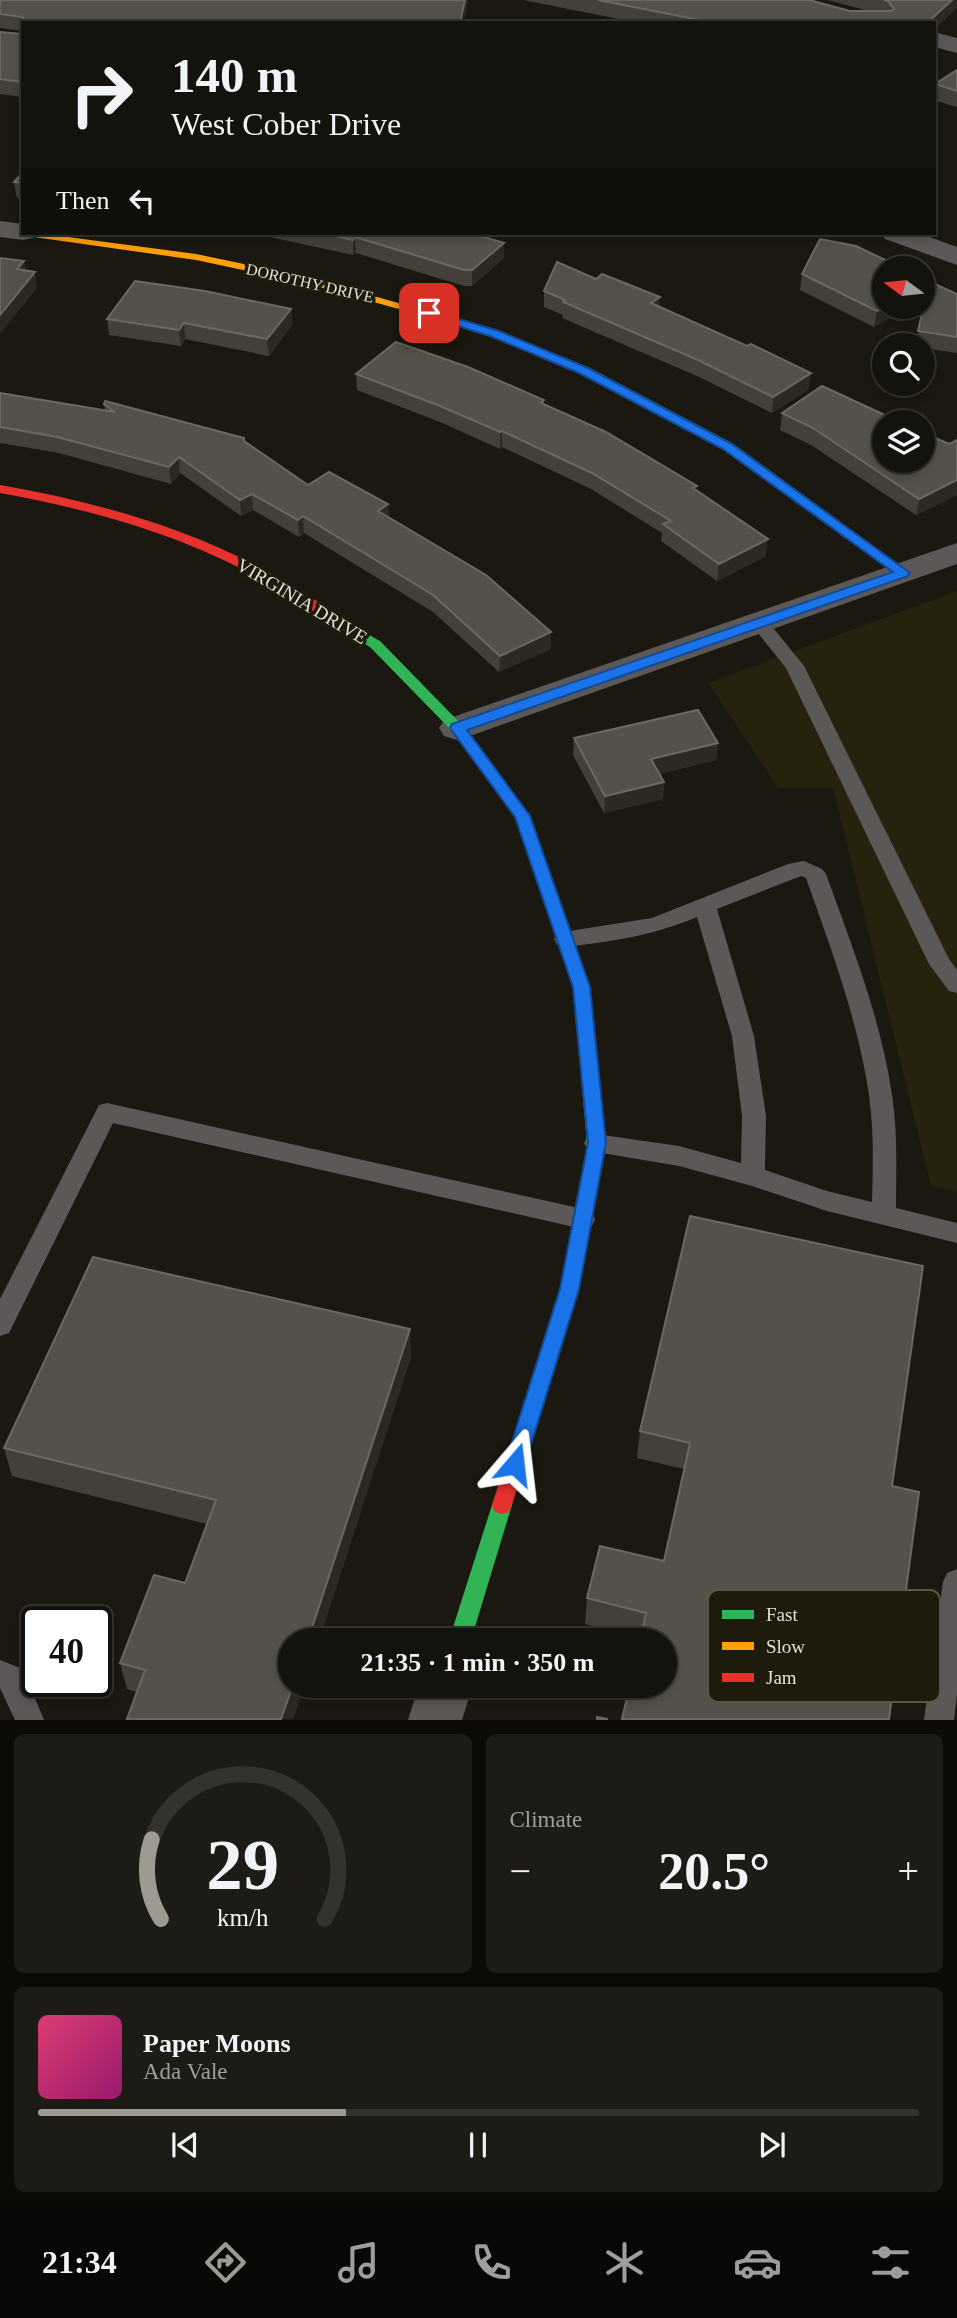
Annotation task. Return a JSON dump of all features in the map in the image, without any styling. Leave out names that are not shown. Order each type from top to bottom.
[{"type":"street","points":[[936,40],[957,46]]},
{"type":"street","name":"DOROTHY DRIVE","points":[[0,229],[21,232]]},
{"type":"street","name":"DOROTHY DRIVE","points":[[46,235],[196,257],[307,280],[454,320],[495,334],[584,370],[727,446],[903,573]]},
{"type":"street","points":[[899,235],[957,257]]},
{"type":"street","name":"VIRGINIA DRIVE","points":[[0,489],[54,498],[151,525],[233,559],[375,644],[457,728],[522,816],[581,987],[597,1143],[570,1289],[464,1628]]},
{"type":"street","points":[[457,728],[957,552]]},
{"type":"street","points":[[435,1720],[442,1698]]},
{"type":"lane","points":[[759,623],[793,666],[940,964],[957,985]]},
{"type":"lane","points":[[565,939],[636,930],[705,906],[795,869],[804,869],[815,874],[849,970],[873,1050],[884,1128],[884,1214]]},
{"type":"lane","points":[[705,906],[744,1036],[754,1116],[753,1176]]},
{"type":"lane","points":[[0,1325],[107,1112],[583,1219]]},
{"type":"lane","points":[[597,1143],[679,1156],[753,1176],[827,1201],[957,1233]]},
{"type":"lane","points":[[939,1720],[957,1582]]},
{"type":"lane","points":[[0,1674],[13,1679],[30,1720]]},
{"type":"shaded area","points":[[957,591],[957,1192],[931,1186],[833,788],[778,788],[708,683]]},
{"type":"building","points":[[0,0],[465,0],[460,21],[23,21],[23,17],[0,14]]},
{"type":"building","points":[[598,0],[809,0],[850,11],[891,11],[894,9],[884,0],[952,0],[929,21],[705,21]]},
{"type":"building","points":[[0,32],[21,34],[21,82],[0,79]]},
{"type":"building","points":[[957,70],[957,91],[936,83]]},
{"type":"building","points":[[331,235],[478,235],[504,243],[472,270],[464,270],[355,237],[353,240]]},
{"type":"building","points":[[820,239],[856,246],[877,256],[872,256],[872,309],[802,274]]},
{"type":"building","points":[[0,258],[24,261],[17,269],[35,272],[0,315]]},
{"type":"building","points":[[557,262],[596,279],[602,274],[660,297],[651,303],[747,346],[751,344],[811,373],[773,397],[544,291]]},
{"type":"building","points":[[135,281],[205,291],[291,309],[267,339],[184,323],[179,330],[107,319]]},
{"type":"building","points":[[935,284],[957,294],[957,337],[918,331],[921,319],[935,319]]},
{"type":"building","points":[[396,342],[468,367],[544,400],[541,403],[606,432],[697,486],[693,488],[768,539],[719,564],[663,524],[671,521],[592,473],[502,431],[356,374]]},
{"type":"building","points":[[822,386],[874,410],[872,468],[813,428],[782,413]]},
{"type":"building","points":[[0,393],[115,412],[104,404],[105,401],[244,438],[244,441],[308,485],[329,472],[388,504],[378,511],[486,575],[551,632],[500,656],[433,595],[303,516],[298,520],[252,494],[240,500],[179,457],[169,467],[57,437],[0,427]]},
{"type":"building","points":[[935,438],[949,444],[957,440],[957,480],[919,499],[880,473],[935,473]]},
{"type":"building","points":[[698,710],[718,743],[651,759],[664,782],[605,796],[574,738]]},
{"type":"building","points":[[690,1216],[923,1266],[892,1486],[919,1492],[906,1590],[708,1590],[708,1702],[891,1702],[889,1719],[622,1719],[627,1698],[677,1698],[677,1628],[643,1628],[646,1613],[587,1598],[600,1546],[664,1561],[690,1443],[640,1431]]},
{"type":"building","points":[[93,1257],[410,1329],[312,1628],[278,1628],[278,1698],[288,1698],[281,1719],[127,1719],[145,1670],[120,1663],[154,1575],[185,1583],[216,1500],[4,1448]]},
{"type":"traffic: fast","points":[[406,307],[495,334],[584,370],[727,446],[903,573]]},
{"type":"traffic: fast","points":[[332,618],[375,644],[457,728],[522,816],[581,987],[596,1143],[581,1229]]},
{"type":"traffic: fast","points":[[464,1628],[502,1505]]},
{"type":"traffic: slow","points":[[41,235],[196,257],[307,280],[406,307]]},
{"type":"traffic: jam","points":[[0,489],[59,500],[175,535],[243,564],[332,618]]},
{"type":"traffic: jam","points":[[502,1505],[570,1289],[581,1229]]},
{"type":"route","points":[[429,313],[495,334],[584,370],[727,446],[903,573],[457,728],[522,816],[581,987],[597,1143],[570,1289],[515,1464]]}]
